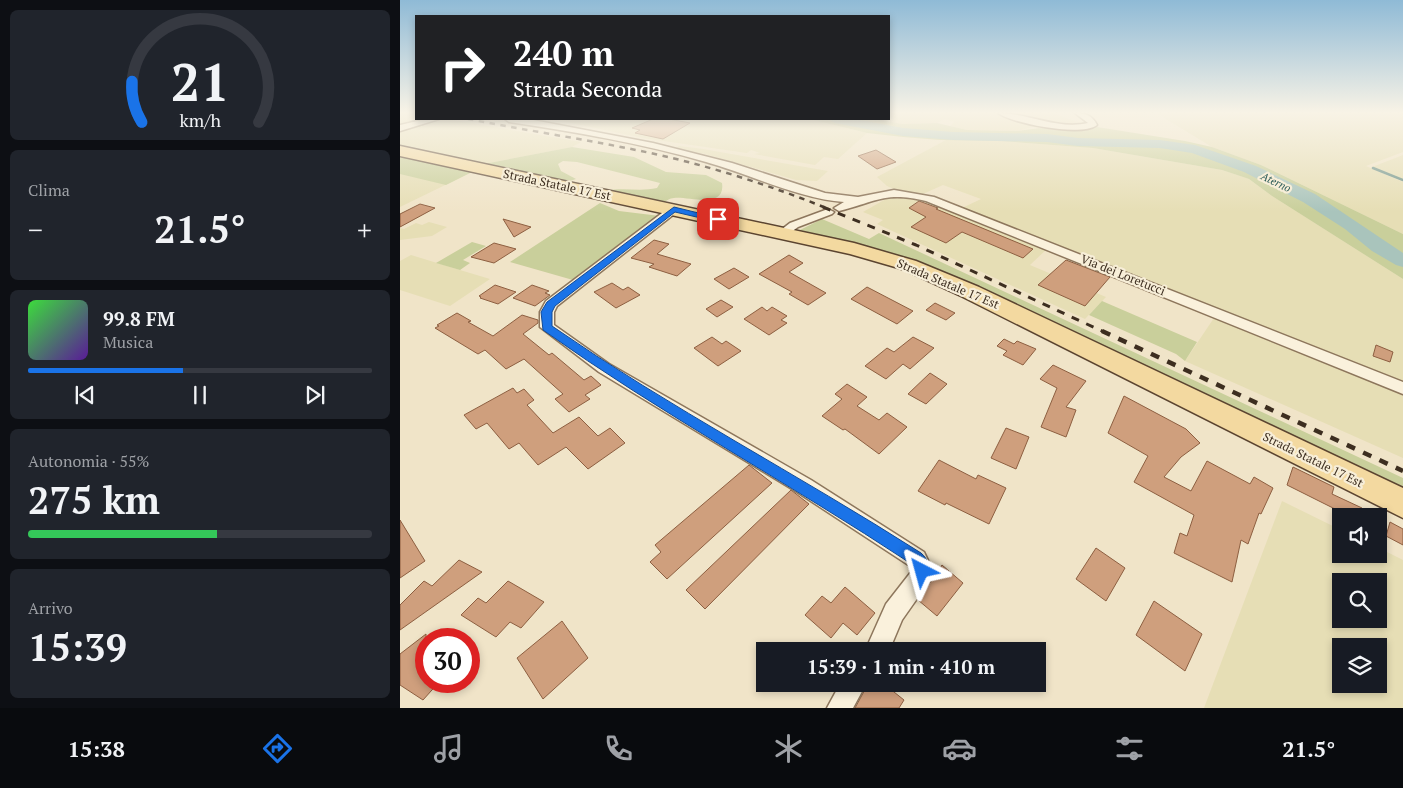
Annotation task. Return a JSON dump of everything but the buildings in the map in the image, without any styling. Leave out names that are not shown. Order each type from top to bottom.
[{"type":"main road","name":"Strada Statale 17 Est","points":[[400,151],[878,255],[941,278],[1403,504]]},
{"type":"street","points":[[654,146],[751,172],[818,196],[836,207]]},
{"type":"street","name":"Via dei Loretucci","points":[[783,233],[794,225],[836,207],[873,195],[906,193],[957,209],[1403,388]]},
{"type":"street","points":[[674,210],[551,304],[547,312],[547,327],[604,368],[804,486],[917,559],[922,568],[921,576],[892,616],[882,642]]},
{"type":"street","points":[[839,708],[849,692]]},
{"type":"shaded area","points":[[400,146],[574,146],[484,164]]},
{"type":"shaded area","points":[[679,146],[703,149],[828,171],[817,181],[796,180],[705,154],[675,149]]},
{"type":"shaded area","points":[[699,146],[852,146],[838,159],[824,157],[815,165],[754,154],[760,153],[751,150],[747,153]]},
{"type":"shaded area","points":[[935,146],[1067,146],[1093,148],[1222,170],[1249,179],[1272,196],[1403,279],[1403,387],[962,208],[981,199],[943,185],[923,194],[896,190],[887,186],[877,177]]},
{"type":"shaded area","points":[[1210,146],[1403,146],[1403,152],[1366,166],[1403,182],[1403,234],[1261,165]]},
{"type":"shaded area","points":[[1403,155],[1403,180],[1372,167],[1398,157]]},
{"type":"shaded area","points":[[400,156],[472,172],[400,207]]},
{"type":"shaded area","points":[[891,196],[904,196],[932,202],[1048,248],[1030,265],[1106,297],[1085,319],[877,224],[883,220],[863,212]]},
{"type":"shaded area","points":[[429,222],[447,227],[432,236],[400,240],[400,228],[404,229],[416,223],[422,225]]},
{"type":"shaded area","points":[[411,255],[490,279],[450,306],[400,290],[400,261]]},
{"type":"shaded area","points":[[1216,315],[1403,390],[1403,458],[1185,361]]},
{"type":"shaded area","points":[[1282,501],[1332,526],[1332,563],[1387,563],[1387,552],[1403,560],[1403,708],[1204,708]]},
{"type":"green space","points":[[1067,146],[1208,146],[1261,165],[1403,234],[1403,279],[1272,196],[1249,179],[1222,170],[1093,148]]},
{"type":"green space","points":[[572,147],[634,157],[666,172],[706,175],[722,183],[722,191],[712,199],[674,198],[663,203],[606,191],[651,189],[657,188],[660,183],[577,162],[563,161],[558,164],[561,171],[576,179],[567,182],[484,164]]},
{"type":"green space","points":[[400,156],[472,172],[446,185],[400,174]]},
{"type":"green space","points":[[600,203],[619,211],[660,216],[573,280],[510,262]]},
{"type":"green space","points":[[822,219],[869,239],[879,233],[1403,478],[1403,502],[950,279],[803,235],[798,231]]},
{"type":"green space","points":[[472,242],[486,246],[463,260],[470,263],[460,270],[436,263]]},
{"type":"green space","points":[[1102,301],[1197,342],[1185,361],[1176,354],[1089,315]]},
{"type":"waterway","name":"Aterno","points":[[1174,146],[1195,149],[1250,169],[1309,198],[1351,225],[1379,247],[1403,261]]},
{"type":"waterway","points":[[1373,168],[1403,180]]},
{"type":"railway","points":[[614,146],[711,168],[826,208]]},
{"type":"railway","points":[[823,207],[916,245],[1104,332]]},
{"type":"railway","points":[[1102,331],[1403,471]]},
{"type":"route","points":[[718,219],[674,210],[551,304],[547,312],[546,326],[604,368],[841,509],[915,558],[920,562],[922,571]]}]
